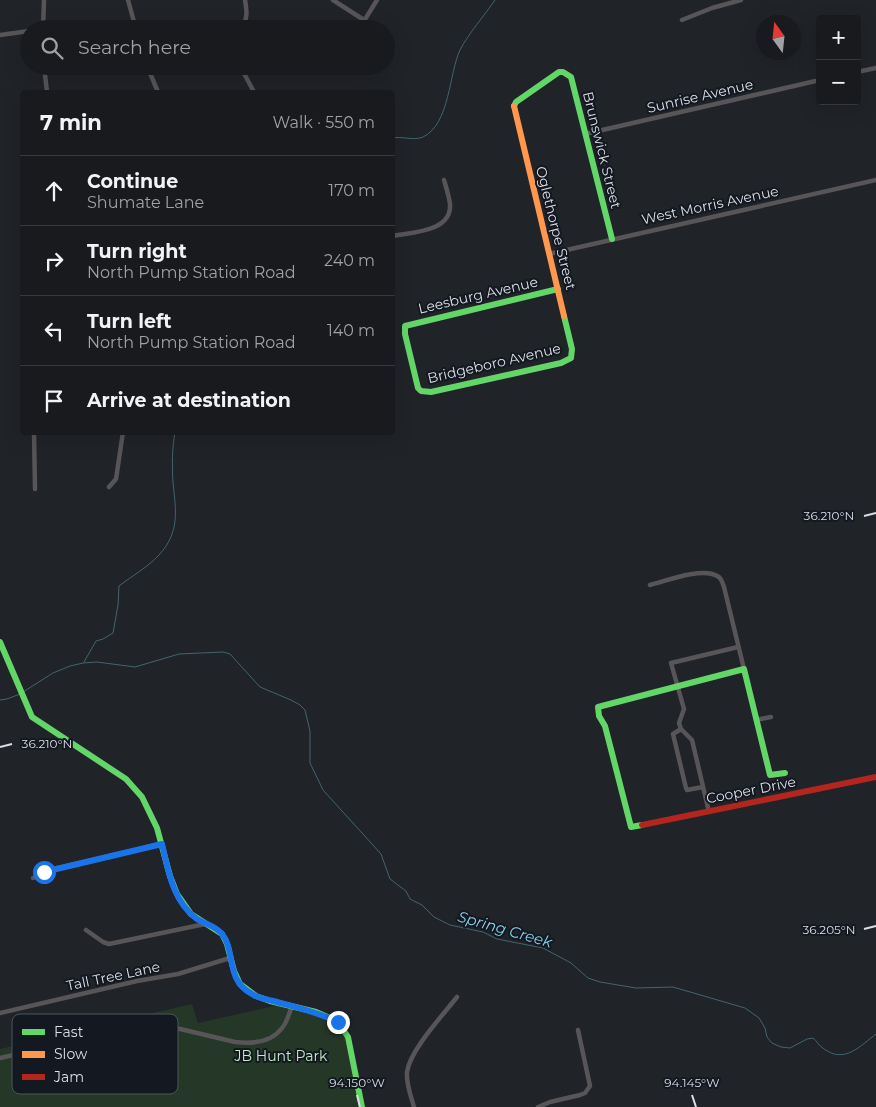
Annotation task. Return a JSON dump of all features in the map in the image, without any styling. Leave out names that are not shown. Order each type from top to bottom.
[{"type":"street","points":[[43,20],[44,0]]},
{"type":"street","points":[[128,0],[134,20]]},
{"type":"street","points":[[245,0],[246,20]]},
{"type":"street","points":[[333,0],[364,20],[377,0]]},
{"type":"street","points":[[682,20],[712,8],[741,0]]},
{"type":"street","points":[[0,34],[20,32]]},
{"type":"street","points":[[861,71],[876,68]]},
{"type":"street","name":"Brunswick Street","points":[[514,104],[559,72],[563,72],[570,77],[612,238]]},
{"type":"street","points":[[45,75],[47,90]]},
{"type":"street","points":[[151,75],[157,90]]},
{"type":"street","points":[[245,75],[253,90]]},
{"type":"street","name":"Sunrise Avenue","points":[[585,134],[816,81]]},
{"type":"street","name":"Oglethorpe Street","points":[[514,104],[514,111],[572,349],[571,358]]},
{"type":"street","points":[[395,235],[434,228],[446,219],[450,204],[444,180]]},
{"type":"street","name":"West Morris Avenue","points":[[549,254],[612,238],[876,180]]},
{"type":"street","name":"Leesburg Avenue","points":[[421,391],[416,384],[404,330],[406,326],[413,322],[558,289]]},
{"type":"street","name":"Bridgeboro Avenue","points":[[421,391],[431,392],[552,366],[571,358]]},
{"type":"street","points":[[34,435],[35,489]]},
{"type":"street","points":[[109,487],[116,479],[123,435]]},
{"type":"street","points":[[650,585],[700,573],[714,574],[721,579],[770,775],[785,773]]},
{"type":"street","points":[[0,642],[32,717],[126,779],[136,787],[145,799],[153,813],[170,877],[179,899],[187,910],[223,935],[237,980],[243,988],[258,997],[327,1016],[345,1028],[362,1107]]},
{"type":"street","points":[[709,812],[692,740],[681,729],[679,718],[684,709],[671,663],[738,647]]},
{"type":"street","points":[[678,686],[744,669]]},
{"type":"street","name":"Cooper Drive","points":[[678,686],[599,705],[598,707],[599,716],[606,726],[631,828],[876,777]]},
{"type":"street","points":[[756,720],[771,717]]},
{"type":"street","points":[[681,729],[673,734],[686,788],[687,790],[703,787]]},
{"type":"street","points":[[32,878],[53,869],[162,844]]},
{"type":"street","points":[[86,930],[103,942],[110,944],[206,924]]},
{"type":"street","name":"Tall Tree Lane","points":[[0,1013],[137,981],[178,974],[230,958]]},
{"type":"street","points":[[414,1107],[407,1082],[409,1065],[422,1043],[457,996]]},
{"type":"street","points":[[178,1029],[235,1042],[258,1042],[272,1037],[283,1028],[292,1006]]},
{"type":"street","points":[[538,1107],[550,1102],[580,1095],[590,1086],[578,1030]]},
{"type":"green space","name":"JB Hunt Park","points":[[192,1004],[198,1023],[283,1004],[327,1017],[345,1028],[362,1107],[0,1107],[0,1049],[12,1046],[12,1094],[178,1094],[178,1014],[149,1014]]},
{"type":"waterway","points":[[395,138],[412,139],[423,137],[439,121],[448,97],[460,50],[495,0]]},
{"type":"waterway","points":[[84,662],[96,641],[113,633],[119,586],[155,559],[170,538],[175,521],[172,464],[175,435]]},
{"type":"waterway","name":"Spring Creek","points":[[23,692],[53,673],[83,663],[97,662],[135,667],[179,654],[223,652],[230,654],[260,687],[291,700],[305,710],[310,731],[310,763],[323,790],[381,854],[390,879],[406,891],[410,899],[422,905],[434,917],[450,925],[483,932],[497,939],[543,948],[571,963],[588,978],[600,982],[636,988],[673,987],[745,1008],[759,1018],[765,1028],[767,1037],[772,1043],[781,1047],[790,1048],[813,1038],[822,1048],[839,1055],[852,1052],[876,1034]]},
{"type":"waterway","name":"Spring Creek","points":[[0,700],[20,694]]},
{"type":"traffic: fast","points":[[514,106],[516,102],[559,72],[563,72],[571,77],[612,239]]},
{"type":"traffic: fast","points":[[558,289],[405,326],[405,334],[418,388],[421,391],[431,392],[561,363],[571,358],[572,349],[564,316]]},
{"type":"traffic: fast","points":[[0,642],[32,717],[126,779],[142,797],[157,828],[177,894],[191,914],[222,934],[240,984],[256,996],[316,1012],[330,1018],[341,1026],[348,1037],[362,1107]]},
{"type":"traffic: fast","points":[[642,825],[631,827],[605,726],[599,716],[598,707],[744,669],[770,775],[785,773]]},
{"type":"traffic: slow","points":[[514,106],[564,316]]},
{"type":"traffic: jam","points":[[642,825],[876,777]]},
{"type":"route","points":[[44,872],[162,844],[170,877],[179,899],[187,910],[223,935],[233,971],[243,988],[258,997],[327,1016],[338,1022]]}]
